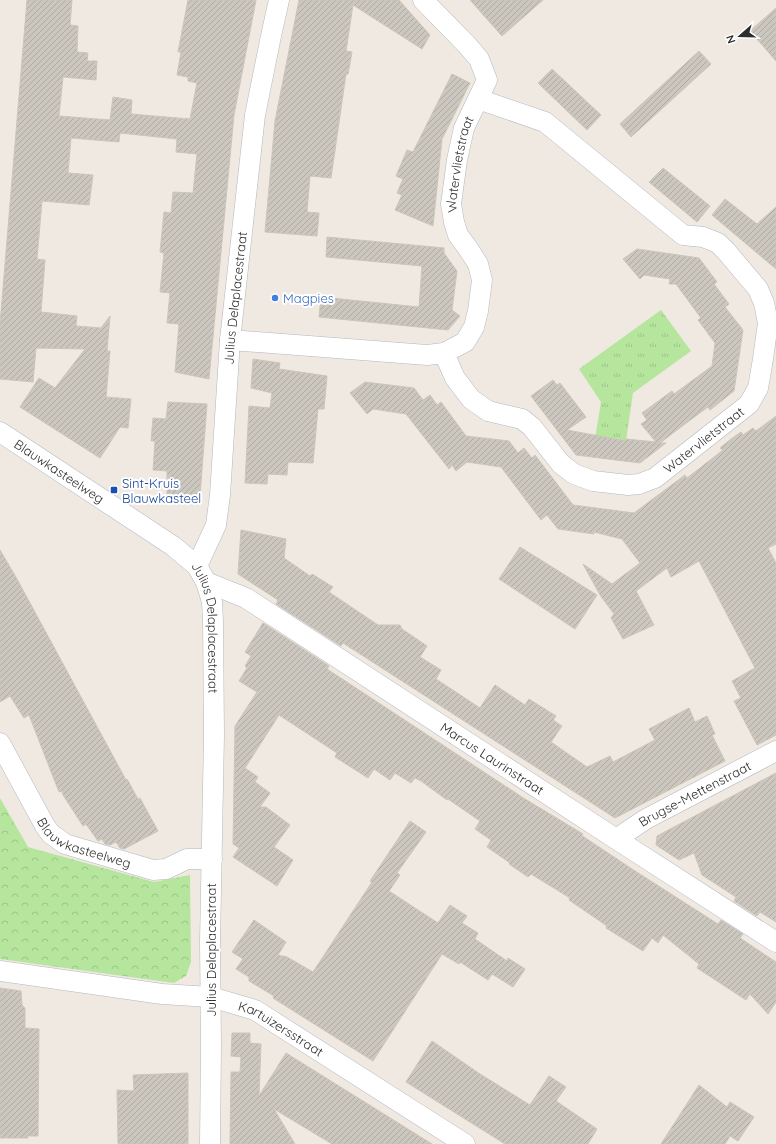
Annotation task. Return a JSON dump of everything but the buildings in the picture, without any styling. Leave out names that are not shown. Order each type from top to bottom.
[{"type":"street","name":"Julius Delaplacestraat","points":[[210,1144],[214,621],[212,602],[201,574],[216,525],[220,495],[230,340],[255,115],[280,0]]},
{"type":"street","name":"Watervlietstraat","points":[[230,340],[428,355],[444,353],[465,342],[474,327],[478,311],[482,280],[478,264],[458,235],[451,204],[457,160],[464,128],[487,80],[479,59],[423,0]]},
{"type":"street","name":"Watervlietstraat","points":[[444,353],[455,378],[471,400],[488,411],[522,418],[532,427],[561,464],[574,474],[593,481],[628,485],[639,484],[655,478],[749,404],[758,388],[768,323],[764,303],[758,289],[718,243],[703,237],[683,235],[545,122],[478,99]]},
{"type":"street","name":"Blauwkasteelweg","points":[[0,432],[173,546],[201,574]]},
{"type":"street","name":"Marcus Laurinstraat","points":[[201,574],[246,598],[776,942]]},
{"type":"street","name":"Blauwkasteelweg","points":[[0,743],[45,826],[51,834],[65,844],[153,870],[166,869],[187,858],[212,859]]},
{"type":"street","name":"Brugse-Mettenstraat","points":[[616,839],[646,819],[776,751]]},
{"type":"street","name":"Kartuizersstraat","points":[[0,971],[162,994],[211,997],[255,1010],[465,1144]]},
{"type":"green space","points":[[661,310],[691,351],[633,393],[623,461],[592,457],[601,402],[579,369]]},
{"type":"green space","points":[[0,798],[28,847],[154,882],[190,875],[191,962],[186,976],[174,983],[0,959]]},
{"type":"place","name":"Magpies","points":[[275,298]]},
{"type":"place","name":"Sint-Kruis Blauwkasteel","points":[[114,490]]}]
